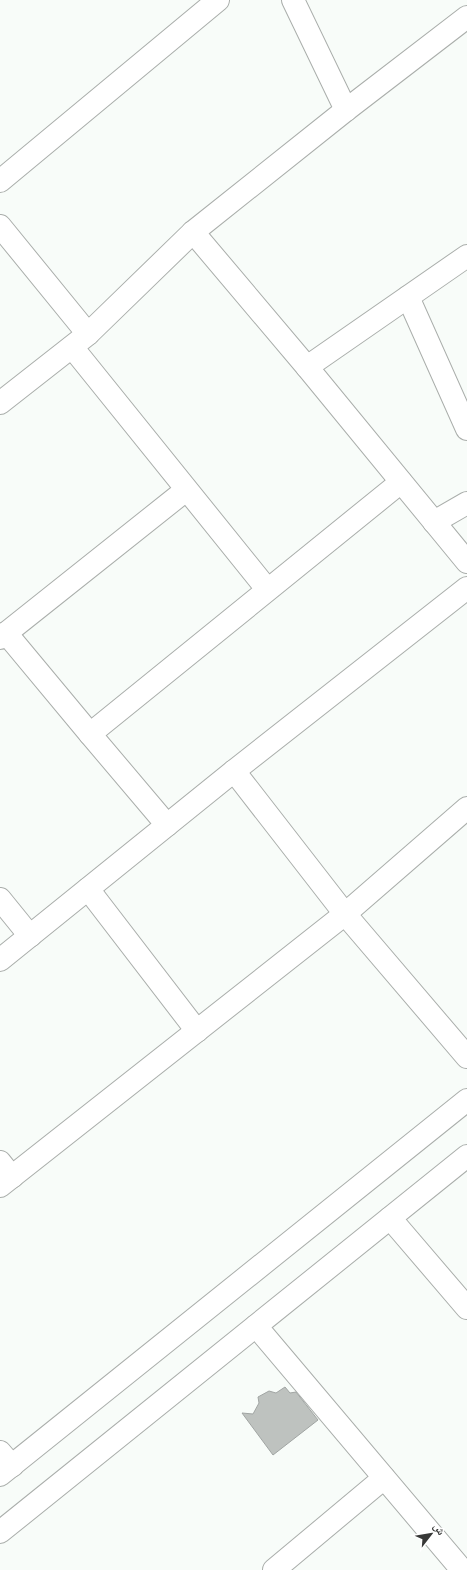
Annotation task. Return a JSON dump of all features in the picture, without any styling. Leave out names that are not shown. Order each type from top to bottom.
[{"type":"street","points":[[0,181],[218,0]]},
{"type":"street","points":[[293,0],[346,110]]},
{"type":"street","points":[[0,402],[80,340],[193,232],[346,110],[467,17]]},
{"type":"street","points":[[0,226],[186,490],[267,589]]},
{"type":"street","points":[[193,232],[307,367],[467,562]]},
{"type":"street","points":[[307,367],[467,256]]},
{"type":"street","points":[[408,297],[467,428]]},
{"type":"street","points":[[90,734],[267,589],[401,482]]},
{"type":"street","points":[[167,825],[3,635],[186,490]]},
{"type":"street","points":[[434,522],[467,503]]},
{"type":"street","points":[[0,960],[234,771],[467,588]]},
{"type":"street","points":[[234,771],[345,914],[467,1057]]},
{"type":"street","points":[[4,1175],[197,1030],[345,914],[467,808]]},
{"type":"street","points":[[88,889],[197,1030]]},
{"type":"street","points":[[0,899],[30,936]]},
{"type":"street","points":[[4,1464],[467,1100]]},
{"type":"street","points":[[0,1532],[467,1156]]},
{"type":"street","points":[[390,1218],[467,1308]]},
{"type":"street","points":[[256,1326],[462,1570]]},
{"type":"street","points":[[274,1570],[384,1478]]},
{"type":"building","points":[[285,1387],[290,1393],[296,1392],[318,1420],[273,1455],[242,1413],[253,1414],[259,1403],[258,1397],[269,1391],[276,1393]]}]
